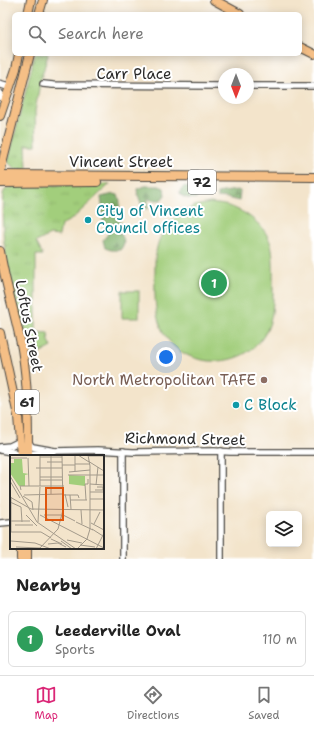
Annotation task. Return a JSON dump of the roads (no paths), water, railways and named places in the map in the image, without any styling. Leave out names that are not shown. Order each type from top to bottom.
[{"type":"main road","points":[[28,12],[31,0]]},
{"type":"main road","points":[[40,12],[43,0]]},
{"type":"main road","points":[[214,0],[236,12]]},
{"type":"main road","points":[[302,48],[313,54]]},
{"type":"main road","points":[[0,116],[19,56]]},
{"type":"main road","points":[[0,176],[29,56]]},
{"type":"main road","name":"Vincent Street","points":[[0,176],[314,177]]},
{"type":"main road","name":"Vincent Street","points":[[0,183],[314,182]]},
{"type":"main road","name":"Loftus Street","points":[[0,251],[17,323],[25,367],[23,455]]},
{"type":"main road","name":"Loftus Street","points":[[0,333],[24,440]]},
{"type":"street","points":[[0,84],[10,87]]},
{"type":"street","name":"Carr Place","points":[[43,84],[218,86]]},
{"type":"street","points":[[254,86],[314,86]]},
{"type":"street","points":[[0,94],[5,101]]},
{"type":"street","points":[[0,447],[10,446],[24,440]]},
{"type":"street","name":"Richmond Street","points":[[24,440],[31,446],[55,451]]},
{"type":"street","name":"Richmond Street","points":[[0,450],[23,455],[55,451],[314,452]]},
{"type":"street","points":[[123,451],[123,559]]},
{"type":"street","points":[[221,451],[221,559]]},
{"type":"street","points":[[0,523],[10,522]]},
{"type":"place","name":"City of Vincent Council offices","points":[[88,220]]},
{"type":"place","name":"Leederville Oval","points":[[214,283]]},
{"type":"place","name":"North Metropolitan TAFE","points":[[264,380]]},
{"type":"place","name":"C Block","points":[[236,405]]}]
